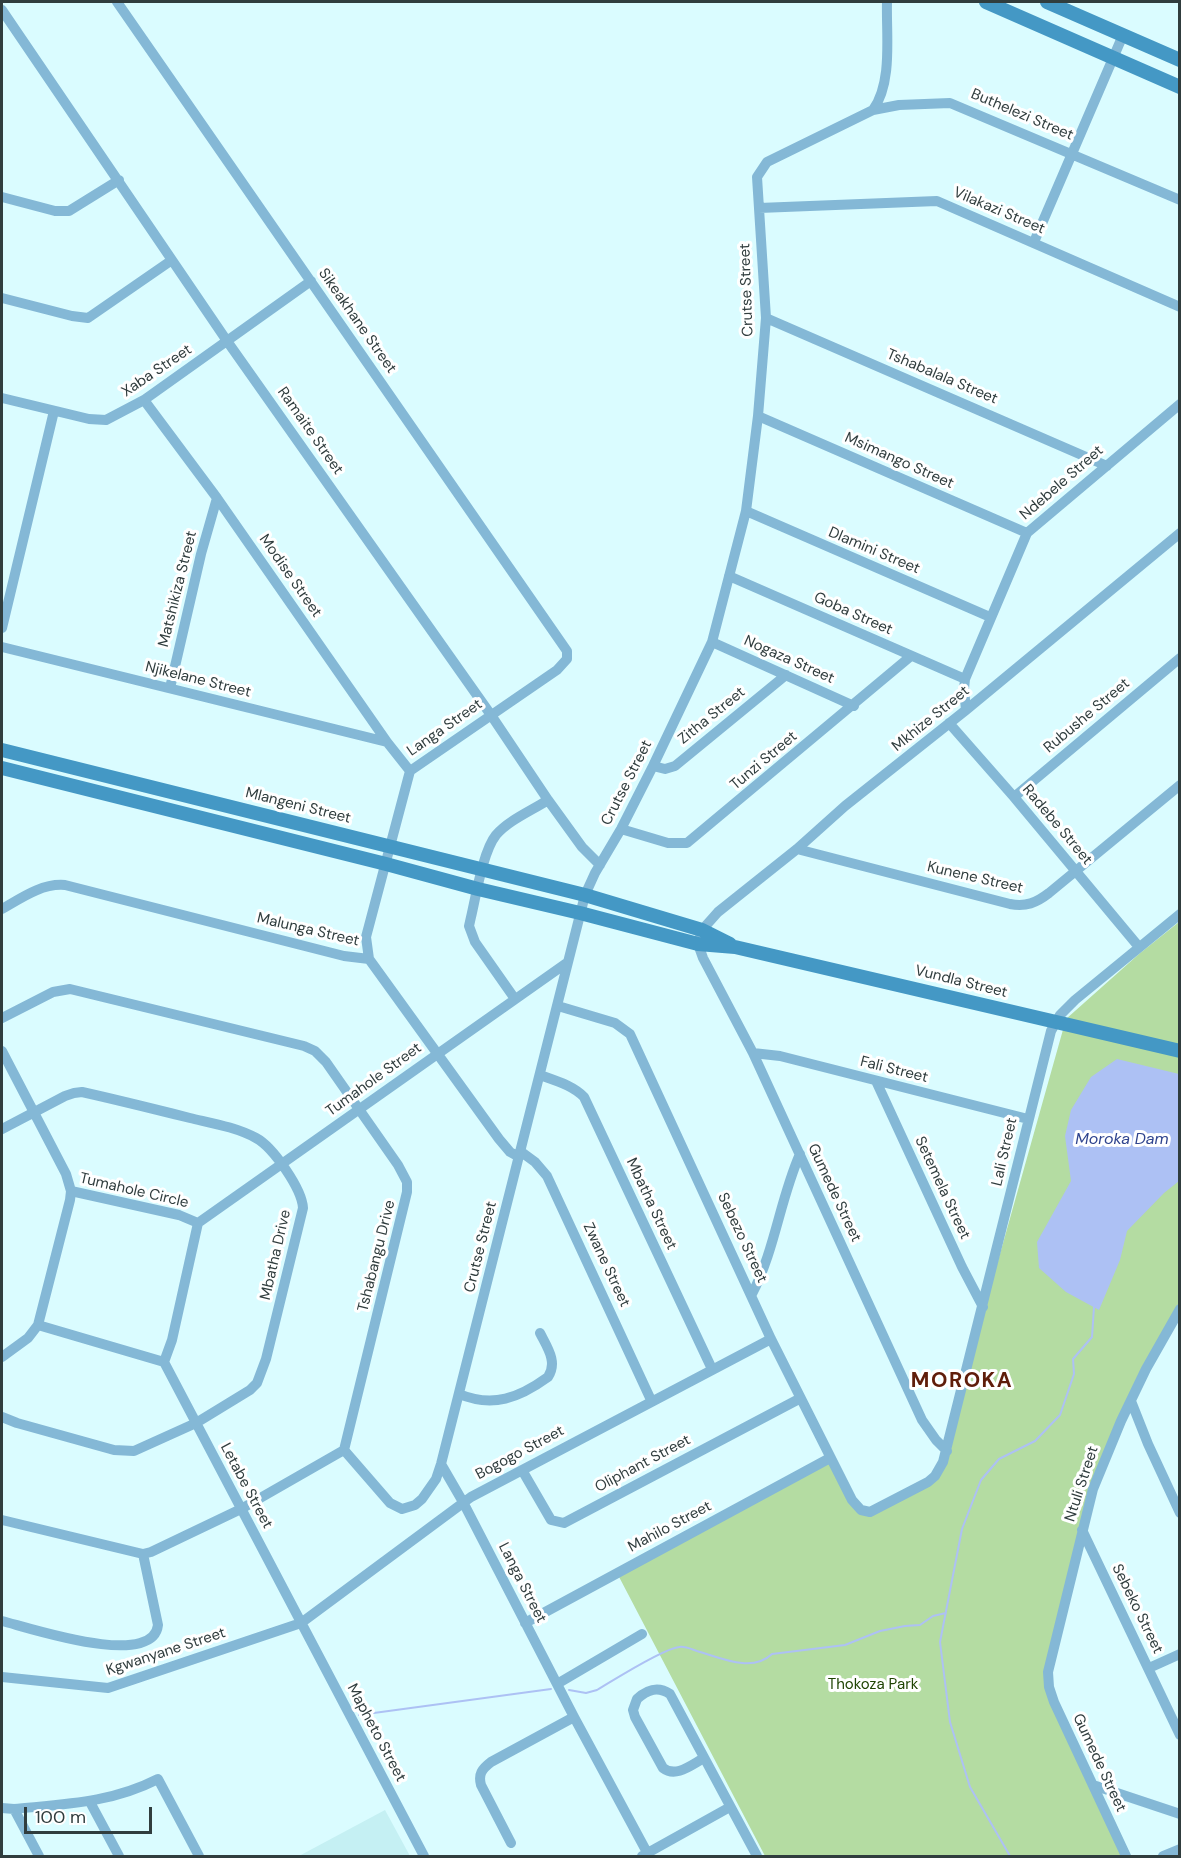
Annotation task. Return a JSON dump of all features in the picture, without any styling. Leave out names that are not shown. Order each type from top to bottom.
[{"type":"street","name":"Sikeakhane Street","points":[[117,2],[564,645],[567,659]]},
{"type":"street","points":[[873,110],[881,98],[886,79],[887,2]]},
{"type":"street","points":[[986,2],[1179,87]]},
{"type":"street","points":[[1047,2],[1179,60]]},
{"type":"street","name":"Ramaite Street","points":[[2,10],[172,260],[548,800],[582,847],[600,865]]},
{"type":"street","points":[[1034,242],[1123,35]]},
{"type":"street","name":"Buthelezi Street","points":[[757,177],[767,162],[873,110],[899,105],[950,103],[1071,152],[1179,200]]},
{"type":"street","name":"Crutse Street","points":[[344,1450],[390,1503],[402,1509],[416,1505],[436,1479],[585,896],[653,766],[712,642],[746,511],[758,416],[766,318],[757,177]]},
{"type":"street","points":[[2,197],[55,211],[69,211],[119,180]]},
{"type":"street","name":"Vilakazi Street","points":[[759,208],[937,201],[1179,307]]},
{"type":"street","points":[[2,298],[88,318],[172,260]]},
{"type":"street","name":"Xaba Street","points":[[2,398],[89,419],[106,420],[144,400],[311,281]]},
{"type":"street","name":"Tshabalala Street","points":[[766,318],[1107,466]]},
{"type":"street","name":"Modise Street","points":[[144,400],[217,498],[387,742],[410,771]]},
{"type":"street","name":"Ndebele Street","points":[[966,710],[965,679],[1027,533],[1179,404]]},
{"type":"street","points":[[2,628],[54,411]]},
{"type":"street","name":"Msimango Street","points":[[758,416],[1027,533]]},
{"type":"street","name":"Matshikiza Street","points":[[170,688],[201,554],[217,498]]},
{"type":"street","name":"Dlamini Street","points":[[746,511],[990,617]]},
{"type":"street","name":"Mkhize Street","points":[[702,930],[718,912],[845,806],[966,710],[1179,533]]},
{"type":"street","name":"Goba Street","points":[[729,576],[965,679]]},
{"type":"street","name":"Nogaza Street","points":[[712,642],[854,706]]},
{"type":"street","name":"Njikelane Street","points":[[2,647],[387,742]]},
{"type":"street","name":"Tunzi Street","points":[[621,830],[668,843],[687,843],[854,706],[911,656]]},
{"type":"street","name":"Rubushe Street","points":[[1014,797],[1179,658]]},
{"type":"street","name":"Langa Street","points":[[369,959],[366,937],[410,771],[557,670],[567,659]]},
{"type":"street","name":"Zitha Street","points":[[653,766],[665,769],[675,766],[786,675]]},
{"type":"street","name":"Radebe Street","points":[[949,723],[1014,797],[1139,948]]},
{"type":"street","name":"Mlangeni Street","points":[[2,750],[585,896]]},
{"type":"street","points":[[2,768],[386,864],[478,890],[580,913]]},
{"type":"street","name":"Kunene Street","points":[[796,849],[1021,906],[1040,900],[1179,785]]},
{"type":"street","points":[[515,999],[471,934],[469,926],[482,871],[496,835],[548,800]]},
{"type":"street","name":"Malunga Street","points":[[2,909],[46,886],[65,885],[344,956],[369,959],[499,1139],[510,1152],[520,1154]]},
{"type":"street","name":"Vundla Street","points":[[585,896],[702,930],[735,947]]},
{"type":"street","name":"Vundla Street","points":[[580,913],[698,944],[735,947],[1179,1051]]},
{"type":"street","name":"Lali Street","points":[[873,1511],[928,1482],[940,1470],[947,1451],[1028,1119],[1055,1021],[1075,1000],[1179,914]]},
{"type":"street","points":[[698,944],[702,930]]},
{"type":"street","name":"Gumede Street","points":[[698,944],[708,968],[753,1053],[922,1420],[947,1451]]},
{"type":"street","name":"Tumahole Street","points":[[198,1223],[568,962]]},
{"type":"street","name":"Tshabangu Drive","points":[[2,1018],[53,992],[70,989],[304,1046],[315,1051],[326,1062],[404,1174],[408,1191],[344,1450]]},
{"type":"street","name":"Sebezo Street","points":[[558,1006],[615,1023],[630,1034],[799,1399],[855,1505],[864,1511],[873,1511]]},
{"type":"street","points":[[2,1051],[66,1174],[70,1191]]},
{"type":"street","name":"Fali Street","points":[[753,1053],[780,1056],[1028,1119]]},
{"type":"street","name":"Mbatha Street","points":[[540,1075],[577,1089],[584,1097],[712,1369]]},
{"type":"street","name":"Setemela Street","points":[[876,1081],[983,1308]]},
{"type":"street","name":"Mbatha Drive","points":[[2,1129],[74,1093],[94,1095],[244,1132],[265,1145],[281,1165],[299,1191],[303,1208],[264,1366],[257,1383],[250,1390],[196,1423],[142,1448],[125,1451],[2,1417]]},
{"type":"street","name":"Zwane Street","points":[[520,1154],[536,1162],[547,1176],[651,1400]]},
{"type":"street","points":[[752,1294],[800,1154]]},
{"type":"street","name":"Tumahole Circle","points":[[38,1325],[68,1211],[70,1191],[179,1215],[198,1223],[172,1340],[164,1362]]},
{"type":"street","name":"Ntuli Street","points":[[1048,1680],[1049,1662],[1093,1489],[1131,1401],[1179,1309]]},
{"type":"street","points":[[2,1357],[28,1338],[38,1325],[164,1362]]},
{"type":"street","points":[[459,1394],[482,1401],[498,1402],[548,1377],[553,1366],[540,1333]]},
{"type":"street","name":"Bogogo Street","points":[[301,1623],[463,1502],[651,1400],[771,1339]]},
{"type":"street","name":"Letabe Street","points":[[164,1362],[301,1623]]},
{"type":"street","name":"Oliphant Street","points":[[522,1470],[551,1520],[564,1523],[799,1399]]},
{"type":"street","points":[[1131,1401],[1179,1513]]},
{"type":"street","points":[[2,1520],[143,1554],[241,1509],[344,1450]]},
{"type":"street","name":"Mahilo Street","points":[[525,1623],[830,1458]]},
{"type":"street","name":"Langa Street","points":[[441,1464],[463,1502],[646,1856]]},
{"type":"street","name":"Sebeko Street","points":[[1082,1530],[1179,1735]]},
{"type":"street","points":[[2,1621],[92,1644],[116,1646],[147,1641],[156,1634],[158,1625],[143,1554]]},
{"type":"street","name":"Kgwanyane Street","points":[[2,1677],[108,1688],[301,1623]]},
{"type":"street","name":"Mapheto Street","points":[[301,1623],[424,1857]]},
{"type":"street","points":[[557,1684],[642,1634]]},
{"type":"street","points":[[1149,1668],[1179,1654]]},
{"type":"street","name":"Gumede Street","points":[[1048,1680],[1054,1702],[1126,1857]]},
{"type":"street","points":[[704,1758],[676,1773],[663,1768],[635,1717],[633,1710],[637,1699],[656,1689],[670,1694],[757,1857]]},
{"type":"street","points":[[510,1843],[481,1785],[482,1771],[491,1762],[574,1717]]},
{"type":"street","points":[[2,1808],[14,1809],[90,1802],[132,1792],[158,1779],[200,1857]]},
{"type":"street","points":[[1093,1785],[1179,1814]]},
{"type":"street","points":[[90,1802],[119,1857]]},
{"type":"street","points":[[646,1856],[730,1807]]},
{"type":"street","points":[[14,1809],[39,1857]]},
{"type":"street","points":[[1163,1857],[1179,1849]]},
{"type":"shaded area","points":[[385,1810],[410,1856],[299,1856]]},
{"type":"green space","name":"Thokoza Park","points":[[1179,922],[1179,1312],[1146,1375],[1097,1487],[1050,1666],[1054,1695],[1131,1856],[765,1856],[617,1573],[828,1462],[864,1512],[937,1478],[1066,1019]]},
{"type":"water","name":"Moroka Dam","points":[[1117,1059],[1179,1074],[1179,1181],[1127,1231],[1120,1260],[1099,1310],[1066,1292],[1039,1268],[1037,1242],[1071,1181],[1065,1136],[1071,1110],[1091,1077]]},
{"type":"waterway","points":[[1010,1856],[970,1787],[950,1722],[940,1642],[962,1529],[981,1480],[999,1459],[1035,1441],[1060,1415],[1074,1374],[1073,1359],[1092,1337],[1094,1307]]},
{"type":"waterway","points":[[569,1690],[586,1693],[597,1690],[650,1659],[679,1647],[736,1662],[755,1663],[772,1654],[845,1645],[880,1631],[920,1625],[933,1616],[946,1613]]},
{"type":"waterway","points":[[359,1715],[551,1689]]},
{"type":"district","name":"MOROKA","points":[[962,1381]]}]
